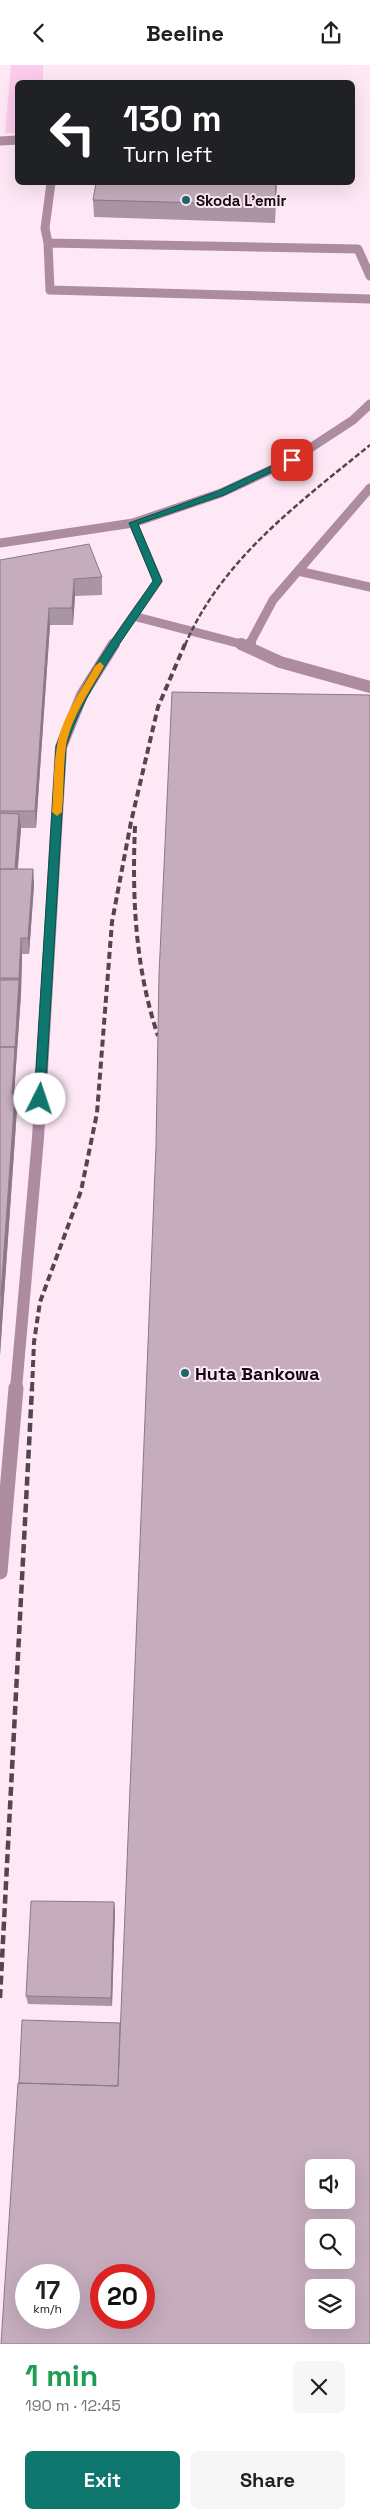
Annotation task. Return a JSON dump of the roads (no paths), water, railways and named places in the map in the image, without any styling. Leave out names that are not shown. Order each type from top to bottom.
[{"type":"street","points":[[0,141],[15,140]]},
{"type":"street","points":[[51,185],[45,228],[48,243],[50,290],[370,299]]},
{"type":"street","points":[[48,243],[358,249],[370,277]]},
{"type":"street","points":[[0,543],[133,523],[221,493],[292,460],[353,420],[370,404]]},
{"type":"street","points":[[249,646],[273,600],[370,488]]},
{"type":"street","points":[[0,1572],[38,1138],[61,747],[71,716],[96,670],[158,581],[133,523]]},
{"type":"street","points":[[298,571],[370,587]]},
{"type":"street","points":[[133,615],[249,646],[280,662],[370,687]]},
{"type":"railway","points":[[185,645],[201,614],[241,559],[290,511],[370,445]]},
{"type":"railway","points":[[32,1389],[34,1342],[40,1302],[81,1191],[97,1113],[112,922],[131,822],[158,707],[185,644]]},
{"type":"railway","points":[[135,826],[134,879],[137,932],[144,984],[158,1036]]},
{"type":"railway","points":[[0,1998],[32,1388]]},
{"type":"place","name":"Skoda L'emir","points":[[186,200]]},
{"type":"place","name":"Huta Bankowa","points":[[185,1373]]}]
